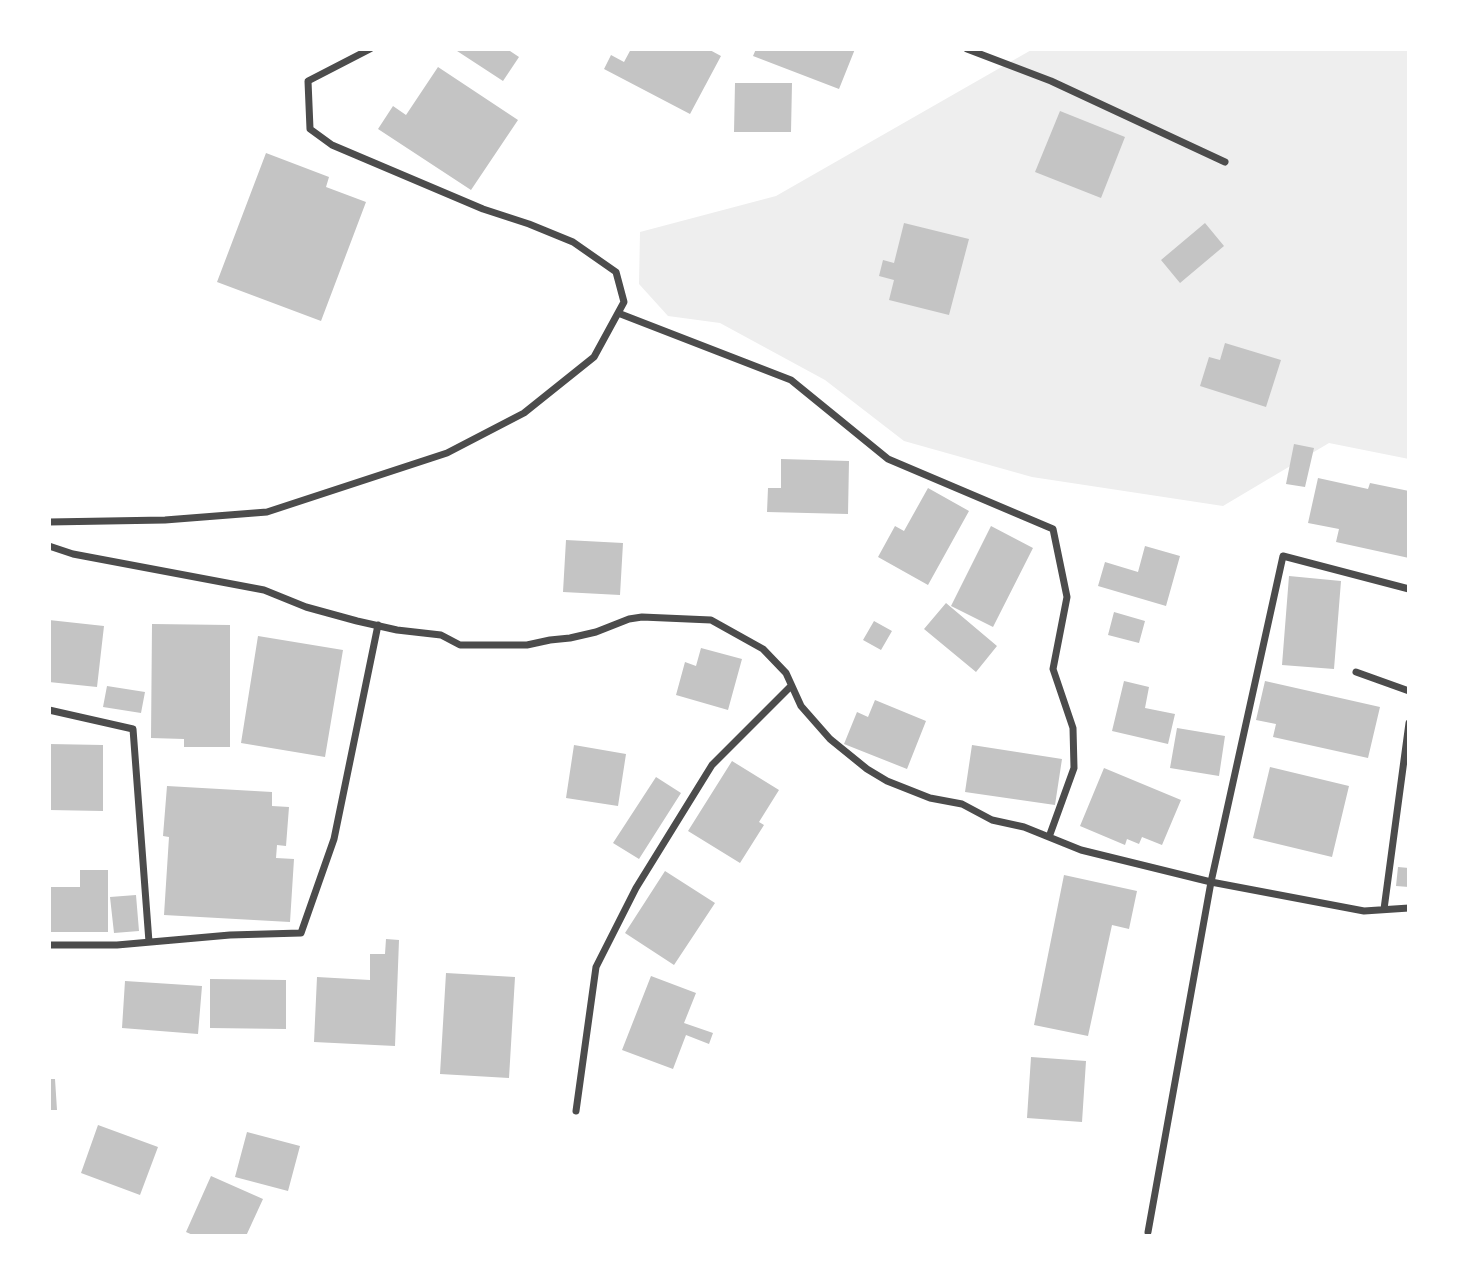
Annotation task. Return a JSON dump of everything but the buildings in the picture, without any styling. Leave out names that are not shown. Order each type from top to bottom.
[{"type":"street","points":[[49,522],[165,520],[267,512],[447,453],[524,413],[594,357],[624,302],[615,272],[573,242],[483,209],[332,145],[310,129],[308,81],[370,49]]},
{"type":"street","points":[[968,49],[1051,81],[1225,162]]},
{"type":"street","points":[[618,313],[791,380],[888,459],[1053,529],[1067,597],[1053,669],[1073,728],[1074,768],[1049,837]]},
{"type":"street","points":[[49,546],[72,554],[264,590],[306,607],[378,625],[441,635],[460,645],[527,645],[596,632],[629,619],[660,617],[711,620],[763,649],[786,673],[802,706],[830,739],[867,769],[887,781],[930,798],[962,804],[992,820],[1024,827],[1081,850],[1211,882],[1364,911],[1409,908]]},
{"type":"street","points":[[1148,1232],[1211,882],[1283,556],[1409,589]]},
{"type":"street","points":[[49,945],[117,945],[230,934],[301,933],[334,839],[378,625]]},
{"type":"street","points":[[1356,672],[1409,691]]},
{"type":"street","points":[[576,1111],[596,967],[636,888],[712,765],[791,686]]},
{"type":"street","points":[[49,710],[133,729],[149,942]]},
{"type":"street","points":[[1384,909],[1409,723]]},
{"type":"shaded area","points":[[1033,49],[1409,49],[1409,459],[1329,443],[1223,506],[1032,477],[904,441],[825,380],[720,323],[668,316],[639,284],[640,232],[776,196]]}]
